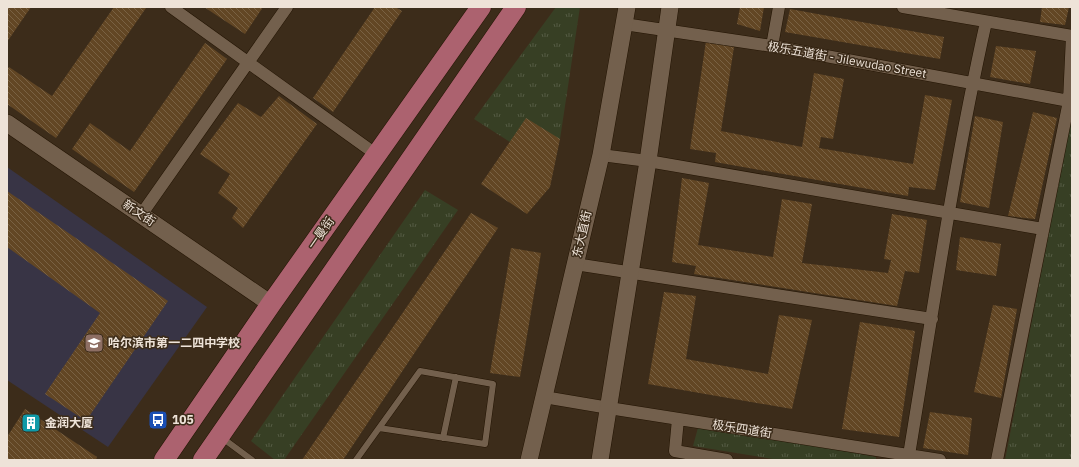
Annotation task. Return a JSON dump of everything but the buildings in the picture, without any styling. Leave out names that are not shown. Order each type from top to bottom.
[{"type":"main road","name":"一曼街","points":[[164,460],[271,304],[481,7]]},
{"type":"main road","points":[[203,460],[516,7]]},
{"type":"main road","points":[[624,7],[624,24]]},
{"type":"main road","name":"东大直街","points":[[529,460],[601,155],[627,7]]},
{"type":"main road","points":[[600,460],[648,161],[668,30],[670,7]]},
{"type":"main road","name":"新文街","points":[[7,123],[271,304]]},
{"type":"street","points":[[171,7],[377,155]]},
{"type":"street","points":[[141,215],[287,7]]},
{"type":"street","points":[[772,46],[779,7]]},
{"type":"street","points":[[903,7],[1072,36],[1069,101],[997,460]]},
{"type":"street","points":[[902,456],[932,319],[972,83],[986,22]]},
{"type":"street","name":"极乐五道街 - Jilewudao Street","points":[[624,24],[772,46],[1069,101]]},
{"type":"street","points":[[601,155],[648,161],[1043,229]]},
{"type":"street","points":[[575,264],[932,319]]},
{"type":"street","name":"极乐四道街","points":[[544,398],[902,456],[940,460]]},
{"type":"street","points":[[678,419],[675,451],[727,460]]},
{"type":"lane","points":[[356,460],[379,428],[420,371],[493,384],[485,444],[379,428]]},
{"type":"lane","points":[[443,438],[456,377]]},
{"type":"lane","points":[[220,436],[252,460]]},
{"type":"shaded area","name":"哈尔滨市第一二四中学校","points":[[7,167],[207,307],[108,447],[7,380]]},
{"type":"green space","points":[[556,7],[580,7],[560,139],[510,142],[474,119]]},
{"type":"green space","points":[[1072,113],[1072,460],[1005,460]]},
{"type":"green space","points":[[425,190],[458,210],[284,460],[275,460],[251,441]]},
{"type":"green space","points":[[699,424],[876,457],[876,460],[779,460],[693,446]]},
{"type":"place","name":"哈尔滨市第一二四中学校","points":[[94,343]]},
{"type":"place","name":"105","points":[[158,420]]},
{"type":"place","name":"金润大厦","points":[[31,423]]}]
